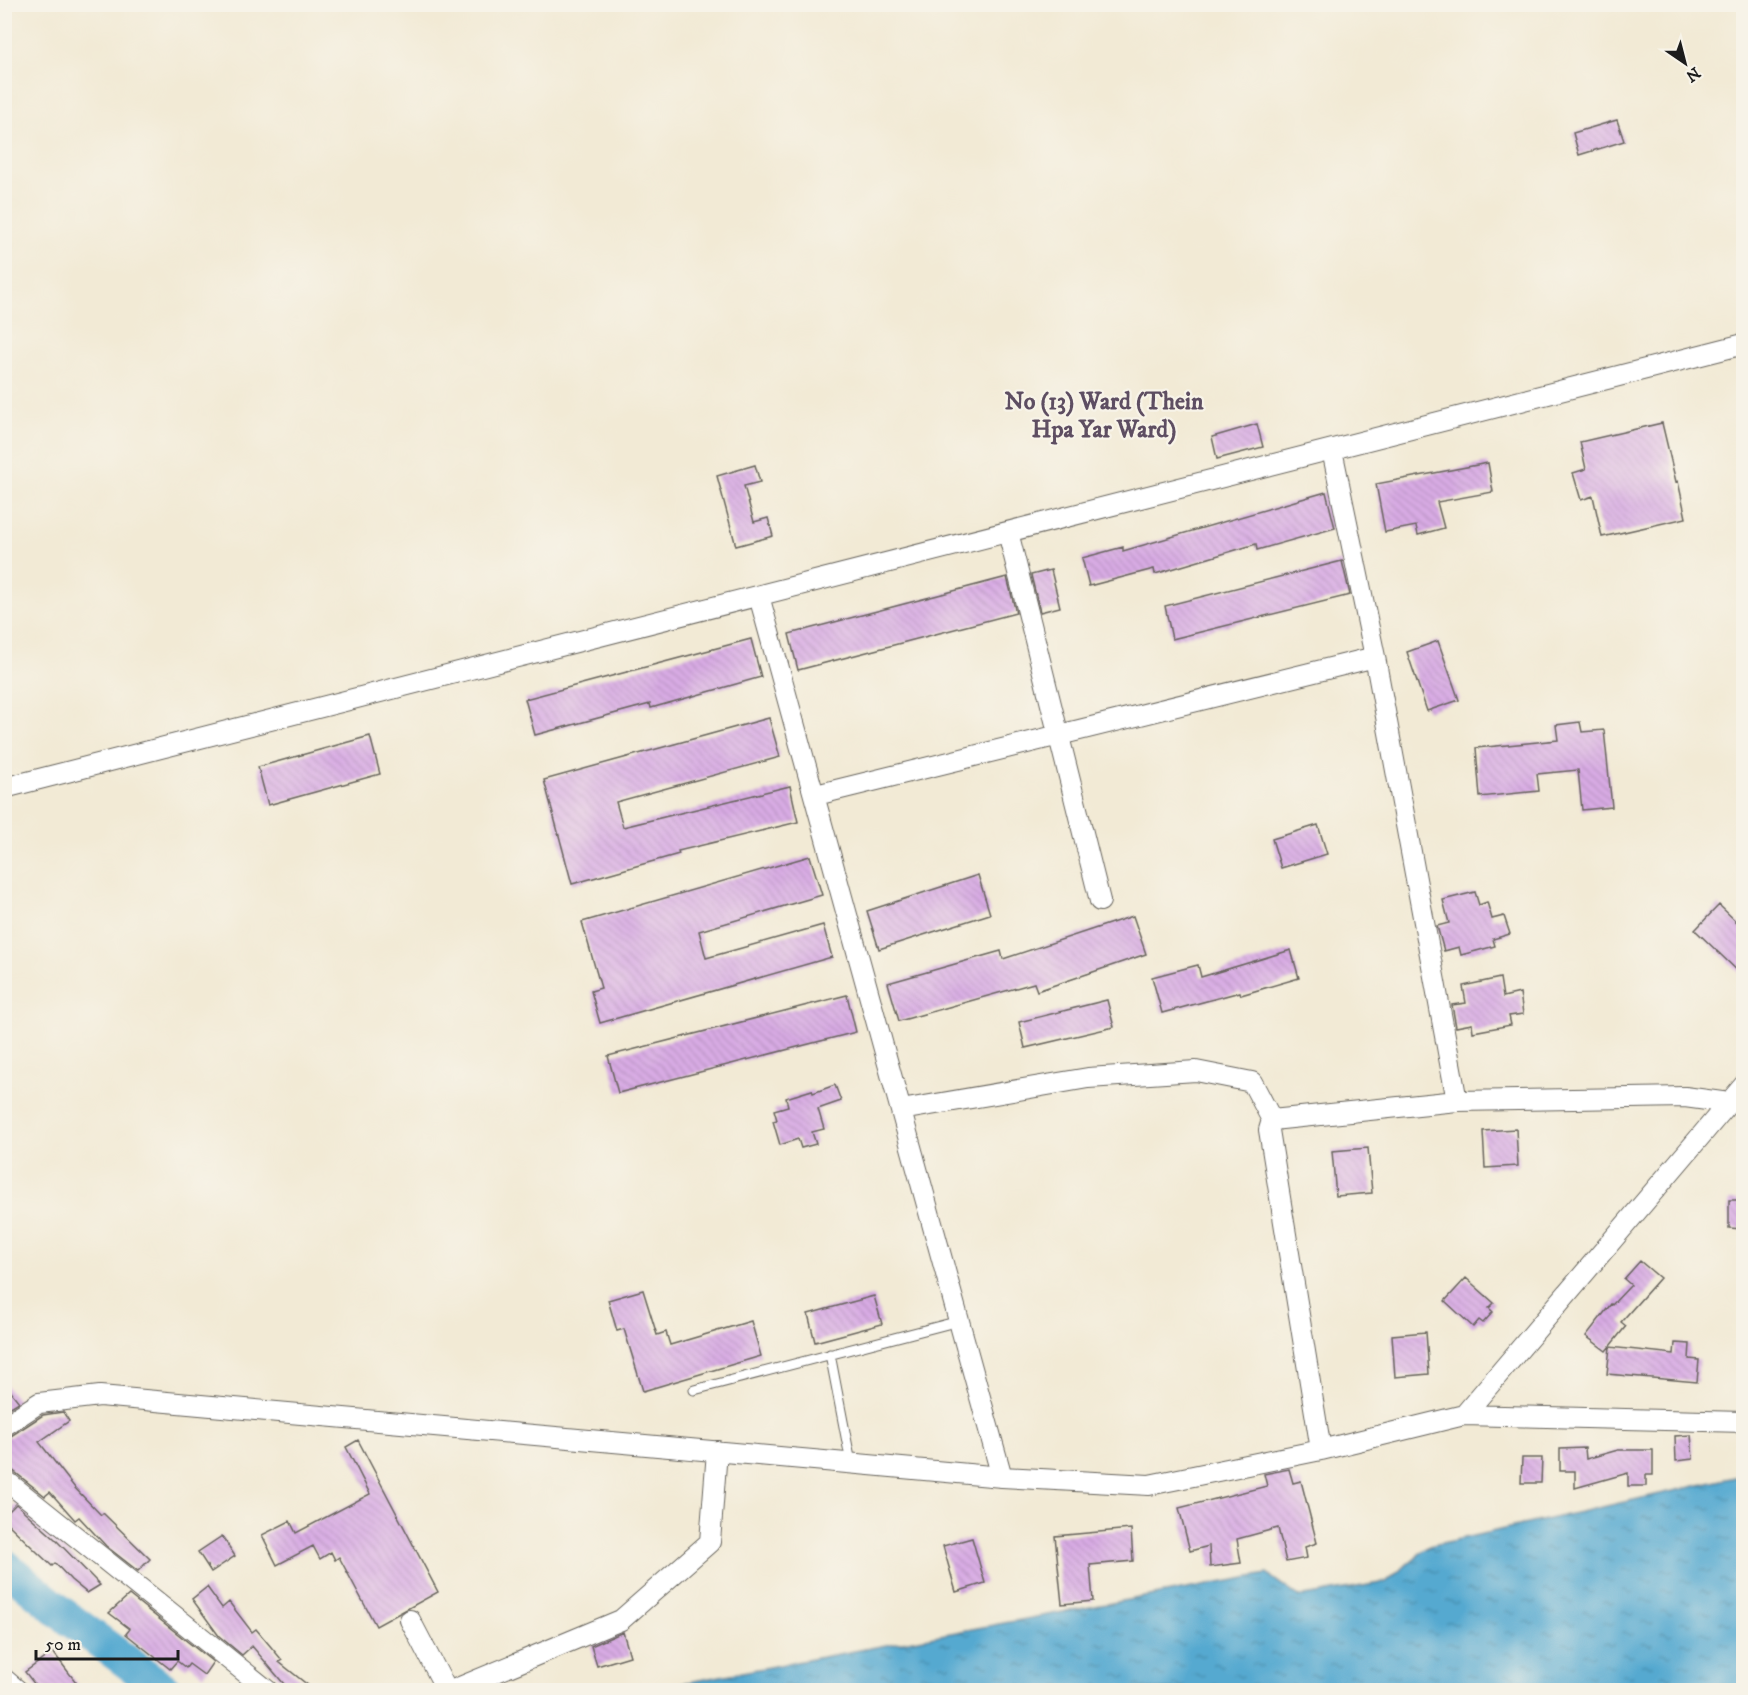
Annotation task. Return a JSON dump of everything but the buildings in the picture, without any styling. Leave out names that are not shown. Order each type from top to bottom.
[{"type":"street","points":[[4,788],[1743,344]]},
{"type":"street","points":[[1332,450],[1376,657],[1457,1101]]},
{"type":"street","points":[[1008,532],[1100,901]]},
{"type":"street","points":[[759,596],[816,795],[1002,1477]]},
{"type":"street","points":[[816,795],[1376,657]]},
{"type":"street","points":[[901,1110],[1088,1078],[1196,1071],[1252,1082],[1272,1120],[1269,1130],[1321,1450]]},
{"type":"street","points":[[1464,1415],[1743,1085]]},
{"type":"street","points":[[1272,1120],[1457,1101],[1685,1097],[1729,1103]]},
{"type":"street","points":[[4,1426],[39,1403],[100,1396],[1002,1477],[1149,1485],[1321,1450],[1464,1415],[1743,1422]]},
{"type":"street","points":[[453,1690],[621,1620],[710,1542],[717,1451]]},
{"type":"street","points":[[4,1479],[267,1690]]},
{"type":"street","points":[[410,1620],[448,1690]]},
{"type":"street","points":[[4,1679],[16,1690]]},
{"type":"lane","points":[[694,1390],[959,1320]]},
{"type":"lane","points":[[830,1354],[851,1463]]},
{"type":"water","points":[[1735,1477],[1744,1478],[1743,1690],[646,1690],[1267,1574],[1299,1597],[1386,1582],[1429,1546]]},
{"type":"waterway","points":[[4,1565],[64,1615],[165,1690]]},
{"type":"district","name":"No (13) Ward (Thein Hpa Yar Ward)","points":[[1104,416]]}]
